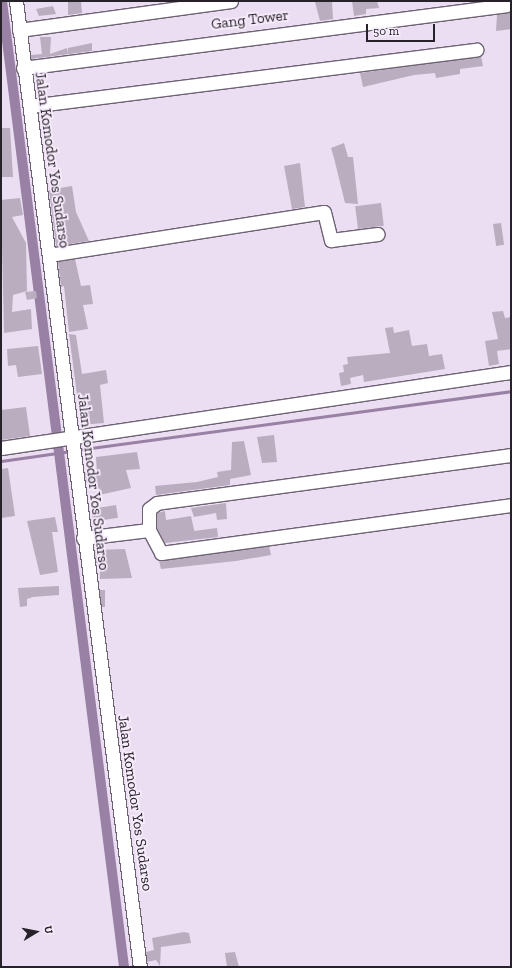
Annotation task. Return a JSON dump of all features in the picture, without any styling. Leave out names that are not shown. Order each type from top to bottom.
[{"type":"street","name":"Jalan Komodor Yos Sudarso","points":[[16,1],[23,68],[30,106],[49,255],[69,439],[75,462],[140,967]]},
{"type":"street","points":[[19,30],[231,1]]},
{"type":"street","name":"Gang Tower","points":[[23,68],[506,5]]},
{"type":"street","points":[[30,106],[476,50]]},
{"type":"street","points":[[49,255],[324,212],[331,240],[378,234]]},
{"type":"street","points":[[1,448],[511,372]]},
{"type":"street","points":[[511,456],[157,503],[149,509],[148,530],[161,553],[511,505]]},
{"type":"street","points":[[84,538],[148,530]]},
{"type":"building","points":[[81,1],[82,13],[68,15],[68,2]]},
{"type":"building","points":[[332,1],[333,19],[320,21],[315,2]]},
{"type":"building","points":[[352,1],[377,1],[379,8],[366,9],[366,14],[354,16]]},
{"type":"building","points":[[53,6],[56,14],[39,16],[36,9]]},
{"type":"building","points":[[510,12],[511,29],[496,31],[497,15]]},
{"type":"building","points":[[40,37],[51,37],[50,54],[67,48],[68,54],[68,48],[92,43],[92,51],[31,59],[31,55],[42,54]]},
{"type":"building","points":[[481,56],[483,66],[460,69],[460,74],[436,78],[435,73],[414,75],[363,87],[360,73]]},
{"type":"building","points":[[1,128],[10,128],[13,177],[1,177]]},
{"type":"building","points":[[344,143],[348,157],[353,157],[358,204],[345,203],[331,148]]},
{"type":"building","points":[[300,163],[305,207],[292,209],[284,166]]},
{"type":"building","points":[[72,186],[76,212],[89,241],[56,246],[49,190]]},
{"type":"building","points":[[20,198],[23,215],[12,217],[26,243],[27,291],[13,295],[12,312],[31,309],[32,329],[4,333],[1,200]]},
{"type":"building","points":[[381,203],[384,226],[358,229],[355,206]]},
{"type":"building","points":[[501,223],[504,245],[496,246],[493,224]]},
{"type":"building","points":[[75,259],[81,286],[90,285],[93,304],[83,305],[88,329],[69,332],[64,286],[61,287],[58,262]]},
{"type":"building","points":[[36,291],[37,298],[27,300],[25,292]]},
{"type":"building","points":[[503,311],[505,318],[511,317],[511,349],[497,351],[499,364],[489,366],[485,341],[498,339],[492,312]]},
{"type":"building","points":[[393,327],[394,333],[409,330],[412,346],[427,344],[429,356],[442,354],[445,369],[364,382],[363,375],[350,378],[351,384],[341,386],[339,373],[344,372],[343,365],[348,364],[347,357],[390,353],[385,328]]},
{"type":"building","points":[[69,334],[76,335],[82,374],[106,370],[108,383],[100,385],[104,423],[81,425]]},
{"type":"building","points":[[38,346],[42,374],[18,377],[16,365],[8,366],[7,349]]},
{"type":"building","points":[[26,407],[30,436],[1,440],[1,410]]},
{"type":"building","points":[[274,435],[277,462],[262,463],[257,437]]},
{"type":"building","points":[[244,441],[251,475],[230,479],[230,485],[156,495],[155,486],[197,482],[218,477],[217,472],[231,470],[232,442]]},
{"type":"building","points":[[137,452],[140,469],[126,470],[131,488],[99,495],[100,489],[86,482],[85,472],[97,474],[96,457]]},
{"type":"building","points":[[8,468],[15,516],[1,518],[1,469]]},
{"type":"building","points":[[226,503],[227,519],[217,520],[216,513],[194,517],[191,508]]},
{"type":"building","points":[[116,505],[118,518],[93,522],[91,509]]},
{"type":"building","points":[[165,511],[166,520],[191,516],[194,531],[217,528],[218,537],[165,543],[157,528],[157,513]]},
{"type":"building","points":[[55,517],[58,532],[52,532],[58,572],[40,575],[27,521]]},
{"type":"building","points":[[269,546],[271,555],[236,561],[161,569],[159,561]]},
{"type":"building","points":[[125,549],[132,578],[100,579],[100,563],[96,563],[95,550]]},
{"type":"building","points":[[59,586],[59,595],[33,597],[27,599],[27,606],[20,607],[18,588]]},
{"type":"building","points":[[100,590],[105,590],[105,607],[100,607]]},
{"type":"building","points":[[184,932],[189,933],[191,943],[161,947],[160,966],[156,960],[147,962],[146,952],[154,950],[152,938]]},
{"type":"building","points":[[235,952],[239,967],[227,967],[225,953]]},
{"type":"waterway","points":[[2,1],[124,967]]},
{"type":"waterway","points":[[76,450],[511,391]]},
{"type":"waterway","points":[[1,461],[71,451]]}]
